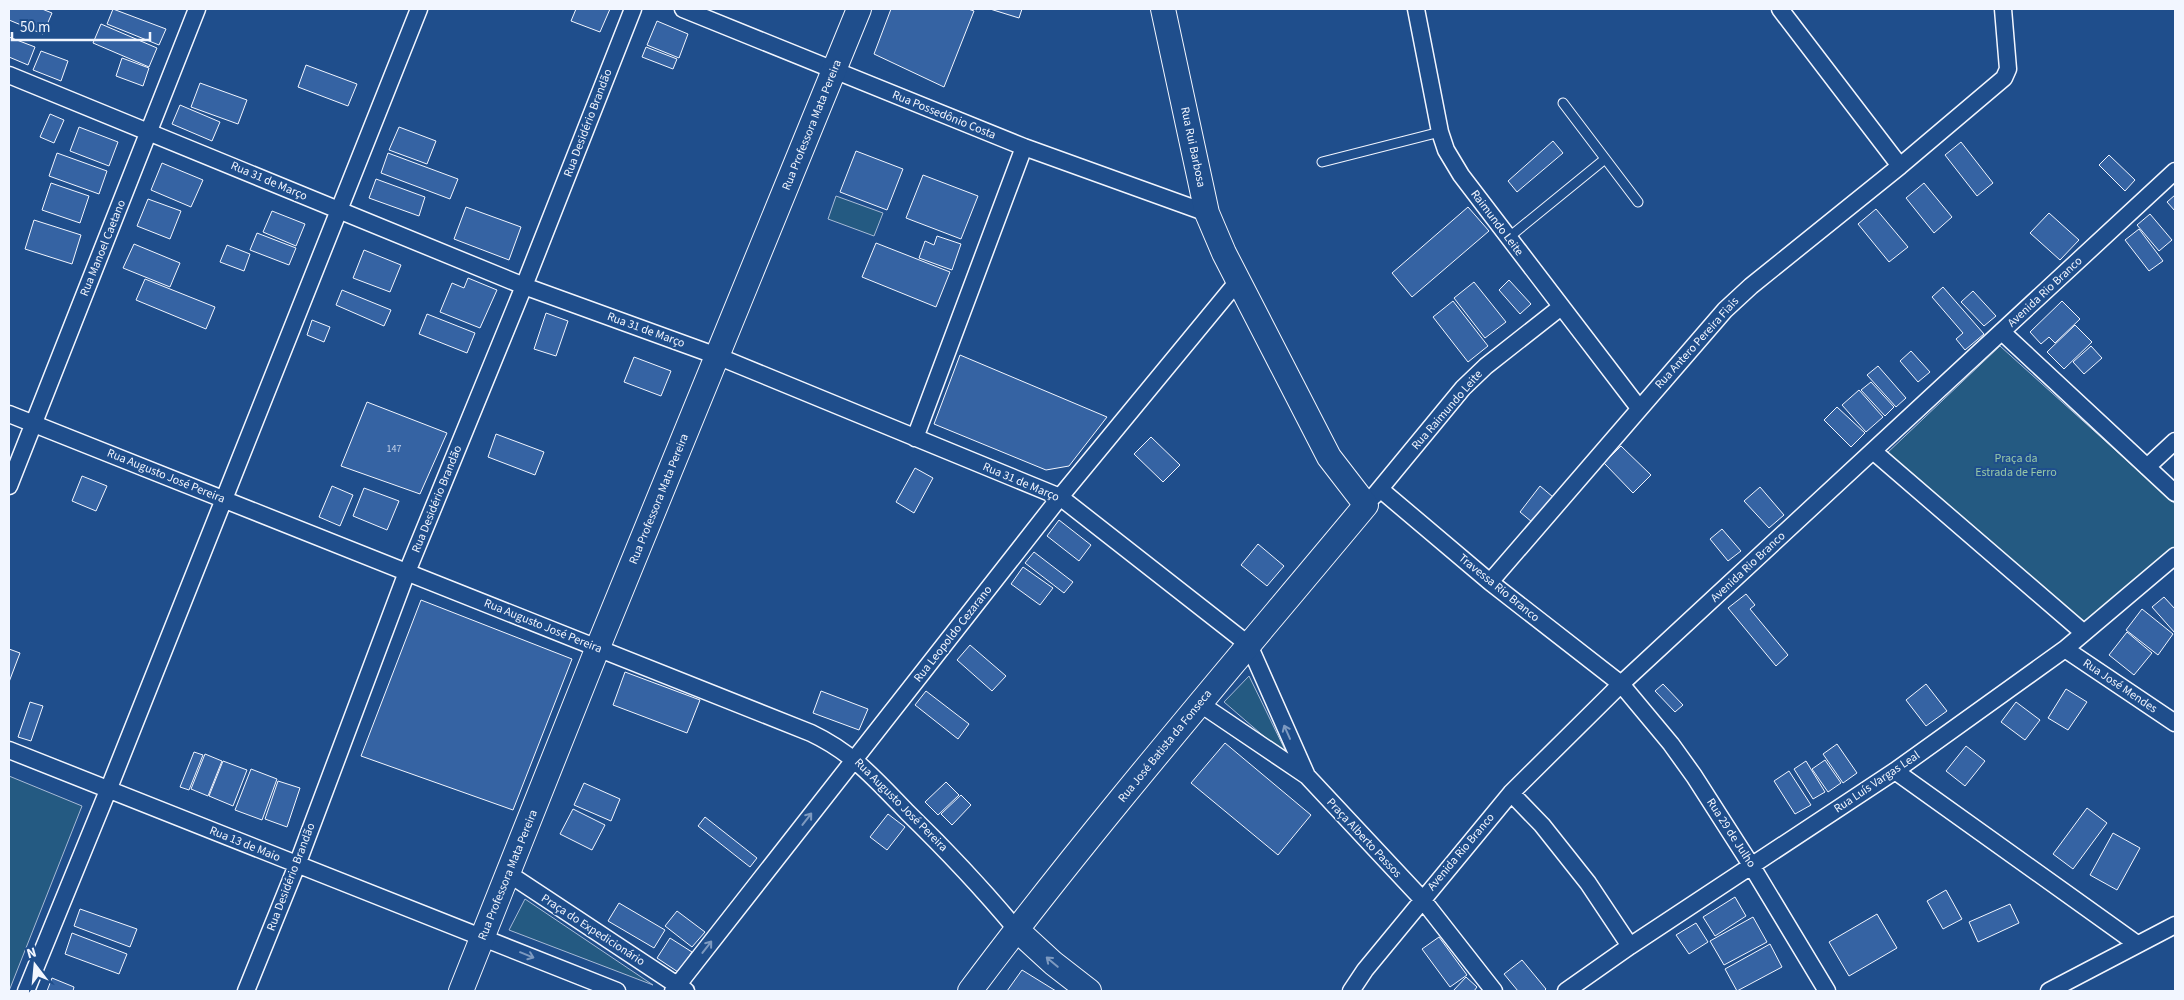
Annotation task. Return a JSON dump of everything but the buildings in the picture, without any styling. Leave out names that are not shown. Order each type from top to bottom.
[{"type":"street","name":"Rua Manoel Caetano","points":[[9,486],[197,9]]},
{"type":"street","points":[[26,991],[109,788],[419,9]]},
{"type":"street","name":"Rua Desidério Brandão","points":[[246,991],[407,572],[524,286],[633,9]]},
{"type":"street","name":"Rua Possedônio Costa","points":[[683,9],[1024,147],[1207,213]]},
{"type":"street","name":"Rua Professora Mata Pereira","points":[[461,991],[598,648],[859,9]]},
{"type":"street","name":"Rua Rui Barbosa","points":[[1163,9],[1207,213],[1238,281],[1328,457],[1373,497]]},
{"type":"street","name":"Raimundo Leite","points":[[1416,9],[1440,132],[1446,150],[1461,175],[1508,238],[1639,408]]},
{"type":"street","points":[[1780,9],[1900,166]]},
{"type":"street","name":"Rua Antero Pereira Fiais","points":[[1490,582],[1725,310],[1765,274],[1900,166],[2004,78],[2008,69],[2003,9]]},
{"type":"street","name":"Rua 31 de Março","points":[[9,75],[150,131],[524,286],[717,356],[1060,497],[1249,645]]},
{"type":"street","points":[[915,438],[1024,147]]},
{"type":"street","name":"Avenida Rio Branco","points":[[1352,991],[1364,970],[1511,793],[1621,684],[2175,171]]},
{"type":"street","name":"Rua Leopoldo Cezarano","points":[[679,989],[854,759],[1060,497],[1238,281]]},
{"type":"street","name":"Rua Raimundo Leite","points":[[1373,497],[1463,388],[1486,366],[1561,307]]},
{"type":"street","points":[[2002,332],[2175,493]]},
{"type":"street","name":"Rua Augusto José Pereira","points":[[9,414],[832,743],[854,759],[985,892],[1016,930]]},
{"type":"street","points":[[2147,467],[2175,441]]},
{"type":"street","points":[[1873,451],[2084,634]]},
{"type":"street","name":"Travessa Rio Branco","points":[[1373,497],[1490,582],[1621,684]]},
{"type":"street","name":"Rua José Batista da Fonseca","points":[[970,991],[1016,930],[1199,703],[1373,497]]},
{"type":"street","name":"Rua Luís Vargas Leal","points":[[1566,991],[1751,865],[1895,771],[2065,649],[2175,556]]},
{"type":"street","name":"Praça Alberto Passos","points":[[1249,645],[1307,776]]},
{"type":"street","name":"Rua José Mendes","points":[[2065,649],[2175,723]]},
{"type":"street","name":"Rua 29 de Julho","points":[[1621,684],[1671,744],[1694,776],[1751,865],[1827,991]]},
{"type":"street","name":"Praça Alberto Passos","points":[[1199,703],[1307,776],[1422,899],[1494,991]]},
{"type":"street","name":"Rua 13 de Maio","points":[[9,750],[482,937]]},
{"type":"street","points":[[1895,771],[2138,944]]},
{"type":"street","points":[[1511,793],[1542,825],[1588,883],[1630,946]]},
{"type":"street","name":"Praça do Expedicionário","points":[[509,874],[679,989]]},
{"type":"street","points":[[2049,991],[2175,925]]},
{"type":"street","points":[[1016,930],[1053,963],[1090,991]]},
{"type":"street","points":[[482,937],[617,991]]},
{"type":"lane","points":[[1564,103],[1638,202]]},
{"type":"lane","points":[[1322,162],[1440,132]]},
{"type":"lane","points":[[1508,238],[1605,159]]},
{"type":"green space","points":[[836,196],[883,213],[874,236],[828,219]]},
{"type":"green space","name":"Praça da Estrada de Ferro","points":[[2000,346],[2175,504],[2175,550],[2082,627],[1886,454]]},
{"type":"green space","points":[[1249,676],[1289,758],[1224,702]]},
{"type":"green space","points":[[9,776],[82,806],[9,991]]},
{"type":"green space","points":[[525,899],[653,985],[509,930]]}]
